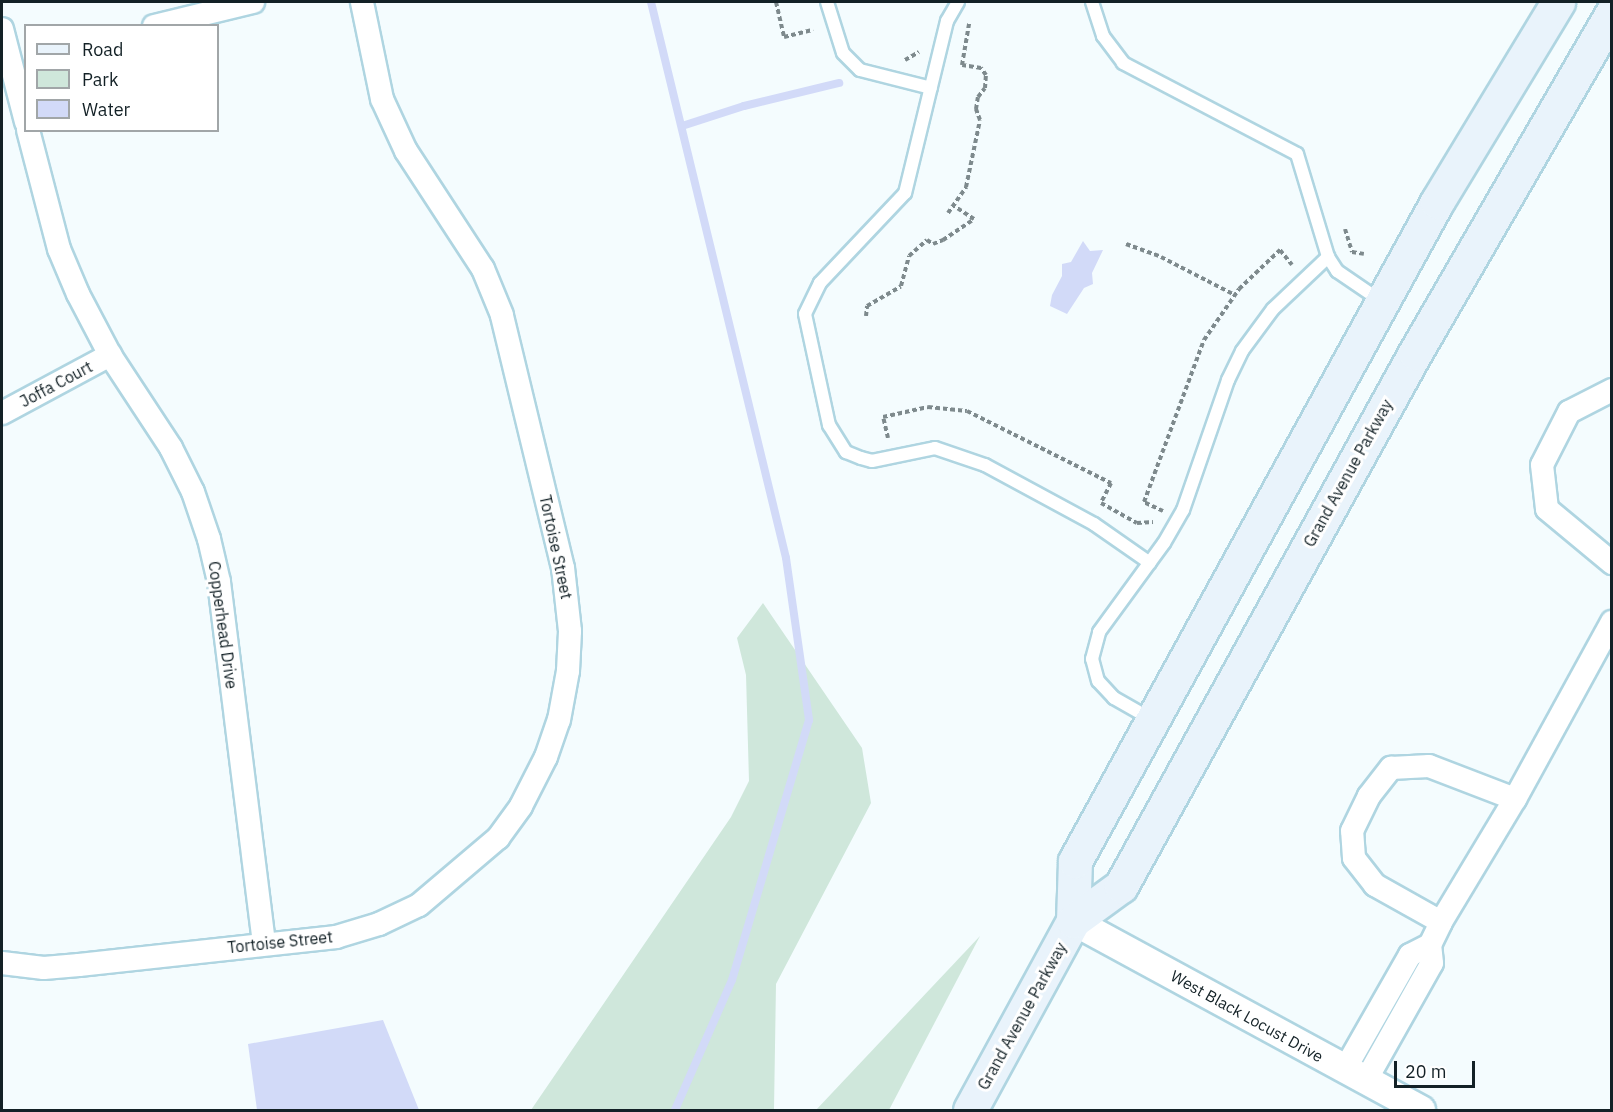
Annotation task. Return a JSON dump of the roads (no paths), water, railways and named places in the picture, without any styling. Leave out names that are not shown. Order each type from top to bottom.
[{"type":"main road","name":"Grand Avenue Parkway","points":[[1073,921],[1075,861],[1382,302],[1558,2]]},
{"type":"main road","name":"Grand Avenue Parkway","points":[[970,1110],[1073,921],[1121,886],[1415,353],[1611,13]]},
{"type":"street","points":[[162,24],[253,2]]},
{"type":"street","name":"Tortoise Street","points":[[2,963],[44,968],[336,937],[379,924],[419,905],[498,838],[521,806],[546,757],[559,720],[568,671],[570,632],[563,568],[502,315],[483,269],[406,151],[382,99],[362,2]]},
{"type":"street","points":[[2,29],[12,60],[24,113]]},
{"type":"street","name":"Copperhead Drive","points":[[29,132],[59,249],[110,355],[171,448],[193,492],[209,539],[219,582],[264,943]]},
{"type":"street","name":"Joffa Court","points":[[2,413],[110,355]]},
{"type":"street","points":[[1611,390],[1569,412],[1542,465],[1547,509],[1611,563]]},
{"type":"street","points":[[1356,1075],[1432,963],[1430,945],[1441,922],[1515,799],[1611,622]]},
{"type":"street","points":[[1441,922],[1375,885],[1354,858],[1352,831],[1369,796],[1391,768],[1430,766],[1515,799]]},
{"type":"street","name":"West Black Locust Drive","points":[[1073,921],[1422,1110]]},
{"type":"lane","points":[[827,2],[843,52],[860,70],[931,88]]},
{"type":"lane","points":[[958,2],[947,21],[905,193],[820,283],[805,314],[818,389],[835,440],[846,452],[872,460],[925,448],[957,453],[1094,524],[1150,563]]},
{"type":"lane","points":[[1092,2],[1102,36],[1123,63],[1297,154],[1328,257],[1337,271],[1382,302]]},
{"type":"lane","points":[[1152,720],[1105,690],[1092,659],[1099,632],[1150,563],[1183,510],[1228,380],[1242,351],[1273,309],[1328,257]]},
{"type":"water","points":[[1083,241],[1090,251],[1103,250],[1092,273],[1093,284],[1084,288],[1067,314],[1050,306],[1052,295],[1062,276],[1062,264],[1071,262]]},
{"type":"water","points":[[383,1020],[419,1110],[257,1110],[248,1044]]},
{"type":"waterway","points":[[651,2],[786,558],[809,720],[732,980],[675,1110]]},
{"type":"waterway","points":[[682,126],[744,106],[839,83]]}]
